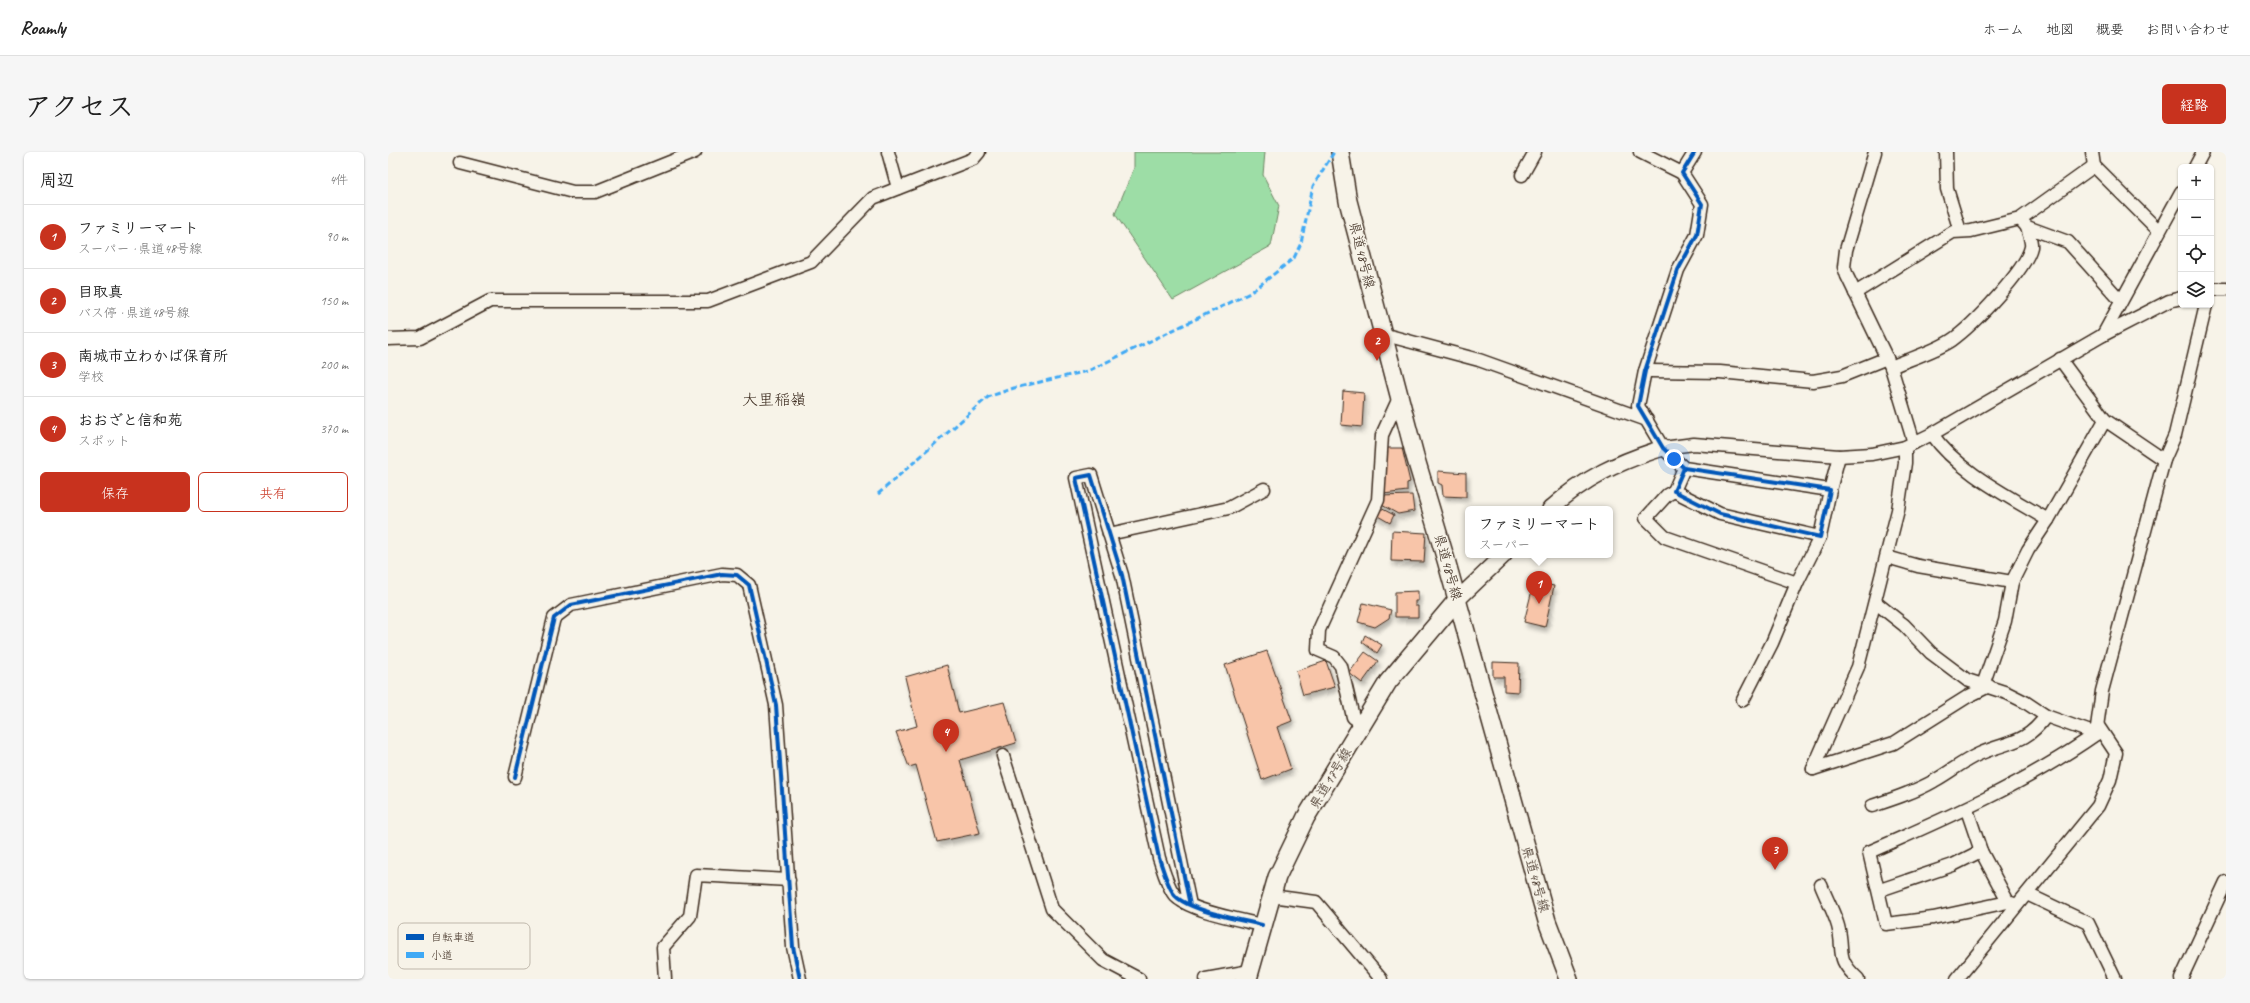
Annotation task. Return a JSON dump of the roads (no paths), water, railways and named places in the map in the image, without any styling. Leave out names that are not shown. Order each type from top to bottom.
[{"type":"main road","name":"県道48号線","points":[[1340,152],[1348,201],[1399,398],[1548,921],[1569,979]]},
{"type":"main road","name":"県道17号線","points":[[1249,975],[1271,896],[1286,856],[1306,817],[1388,682],[1457,600]]},
{"type":"street","points":[[460,163],[573,192],[595,192],[695,152]]},
{"type":"street","points":[[888,152],[898,188]]},
{"type":"street","points":[[388,339],[420,338],[490,301],[708,301],[811,262],[873,198],[973,159],[979,152]]},
{"type":"street","points":[[1522,175],[1535,152]]},
{"type":"street","points":[[1640,152],[1682,173],[1702,204],[1697,235],[1678,270],[1645,371],[1638,406],[1663,448],[1684,468],[1830,490]]},
{"type":"street","points":[[1682,173],[1695,152]]},
{"type":"street","points":[[1875,152],[1844,258],[1847,276],[1889,363],[1910,445],[1905,463],[1898,510],[1887,557],[1858,667],[1813,769],[1894,743],[1986,686],[2005,621],[2012,582],[2028,550],[2048,520],[2106,420]]},
{"type":"street","points":[[1946,152],[1947,189],[1960,231]]},
{"type":"street","points":[[2092,152],[2094,166],[2159,231]]},
{"type":"street","points":[[2197,164],[2203,152]]},
{"type":"street","points":[[1855,293],[1953,232],[1971,231],[2023,223],[2094,166]]},
{"type":"street","points":[[2103,335],[2178,197]]},
{"type":"street","points":[[1645,371],[1720,372],[1813,381],[1842,376],[1889,363],[1952,340],[1979,315],[2020,270],[2028,257],[2031,246],[2023,223]]},
{"type":"street","points":[[2023,223],[2068,242],[2121,301]]},
{"type":"street","points":[[2214,289],[2226,289]]},
{"type":"street","points":[[1554,506],[1589,478],[1610,467],[1663,448],[1694,444],[1839,456],[1872,454],[1910,445],[1932,434],[2103,335],[2169,301],[2178,299]]},
{"type":"street","points":[[1875,602],[1904,625],[1931,653],[1967,680],[2025,702],[2046,716],[2097,730],[2116,753],[2110,780],[2098,806],[2027,894],[2012,903],[1933,918],[1886,924],[1880,890],[1869,852],[1967,810],[2074,749],[2097,730],[2102,691],[2164,460],[2175,435],[2205,308]]},
{"type":"street","points":[[1382,334],[1479,360],[1647,420]]},
{"type":"street","points":[[2060,359],[2106,420],[2164,460]]},
{"type":"street","points":[[1363,724],[1353,717],[1341,666],[1334,657],[1318,650],[1317,640],[1319,630],[1378,500],[1382,435],[1399,398]]},
{"type":"street","points":[[1932,434],[1942,448],[1967,468],[2008,496],[2048,520]]},
{"type":"street","points":[[1743,700],[1772,643],[1820,537],[1839,456]]},
{"type":"street","points":[[1684,468],[1674,491],[1667,495],[1646,518],[1665,537],[1798,584]]},
{"type":"street","points":[[1190,905],[1122,575],[1091,475],[1076,478],[1159,858],[1173,894],[1190,905],[1262,925]]},
{"type":"street","points":[[1109,534],[1229,508],[1264,489]]},
{"type":"street","points":[[1674,491],[1720,514],[1820,537]]},
{"type":"street","points":[[1887,557],[1918,566],[2012,582]]},
{"type":"street","points":[[1457,600],[1501,558]]},
{"type":"street","points":[[515,777],[554,618],[571,605],[722,574],[737,575],[749,585],[776,705],[793,947],[800,979]]},
{"type":"street","points":[[1872,806],[1904,795],[1934,781],[1979,754],[2027,737],[2046,716]]},
{"type":"street","points":[[1003,756],[1052,909],[1103,960],[1139,979]]},
{"type":"street","points":[[1967,810],[1981,851],[2012,903]]},
{"type":"street","points":[[1880,890],[1953,865],[1981,851]]},
{"type":"street","points":[[665,979],[663,947],[690,916],[696,875],[789,880]]},
{"type":"street","points":[[2181,979],[2226,882]]},
{"type":"street","points":[[1821,885],[1838,926],[1841,958],[1845,967],[1858,979]]},
{"type":"street","points":[[2027,894],[2088,923],[2115,979]]},
{"type":"street","points":[[1271,896],[1316,902],[1382,979]]},
{"type":"street","points":[[1957,979],[2012,903]]},
{"type":"street","points":[[1206,979],[1249,975]]},
{"type":"place","name":"目取真","points":[[1377,361]]},
{"type":"place","name":"ファミリーマート","points":[[1539,604]]},
{"type":"place","name":"おおざと信和苑","points":[[946,752]]},
{"type":"place","name":"南城市立わかば保育所","points":[[1775,870]]},
{"type":"district","name":"大里稲嶺","points":[[774,400]]}]
